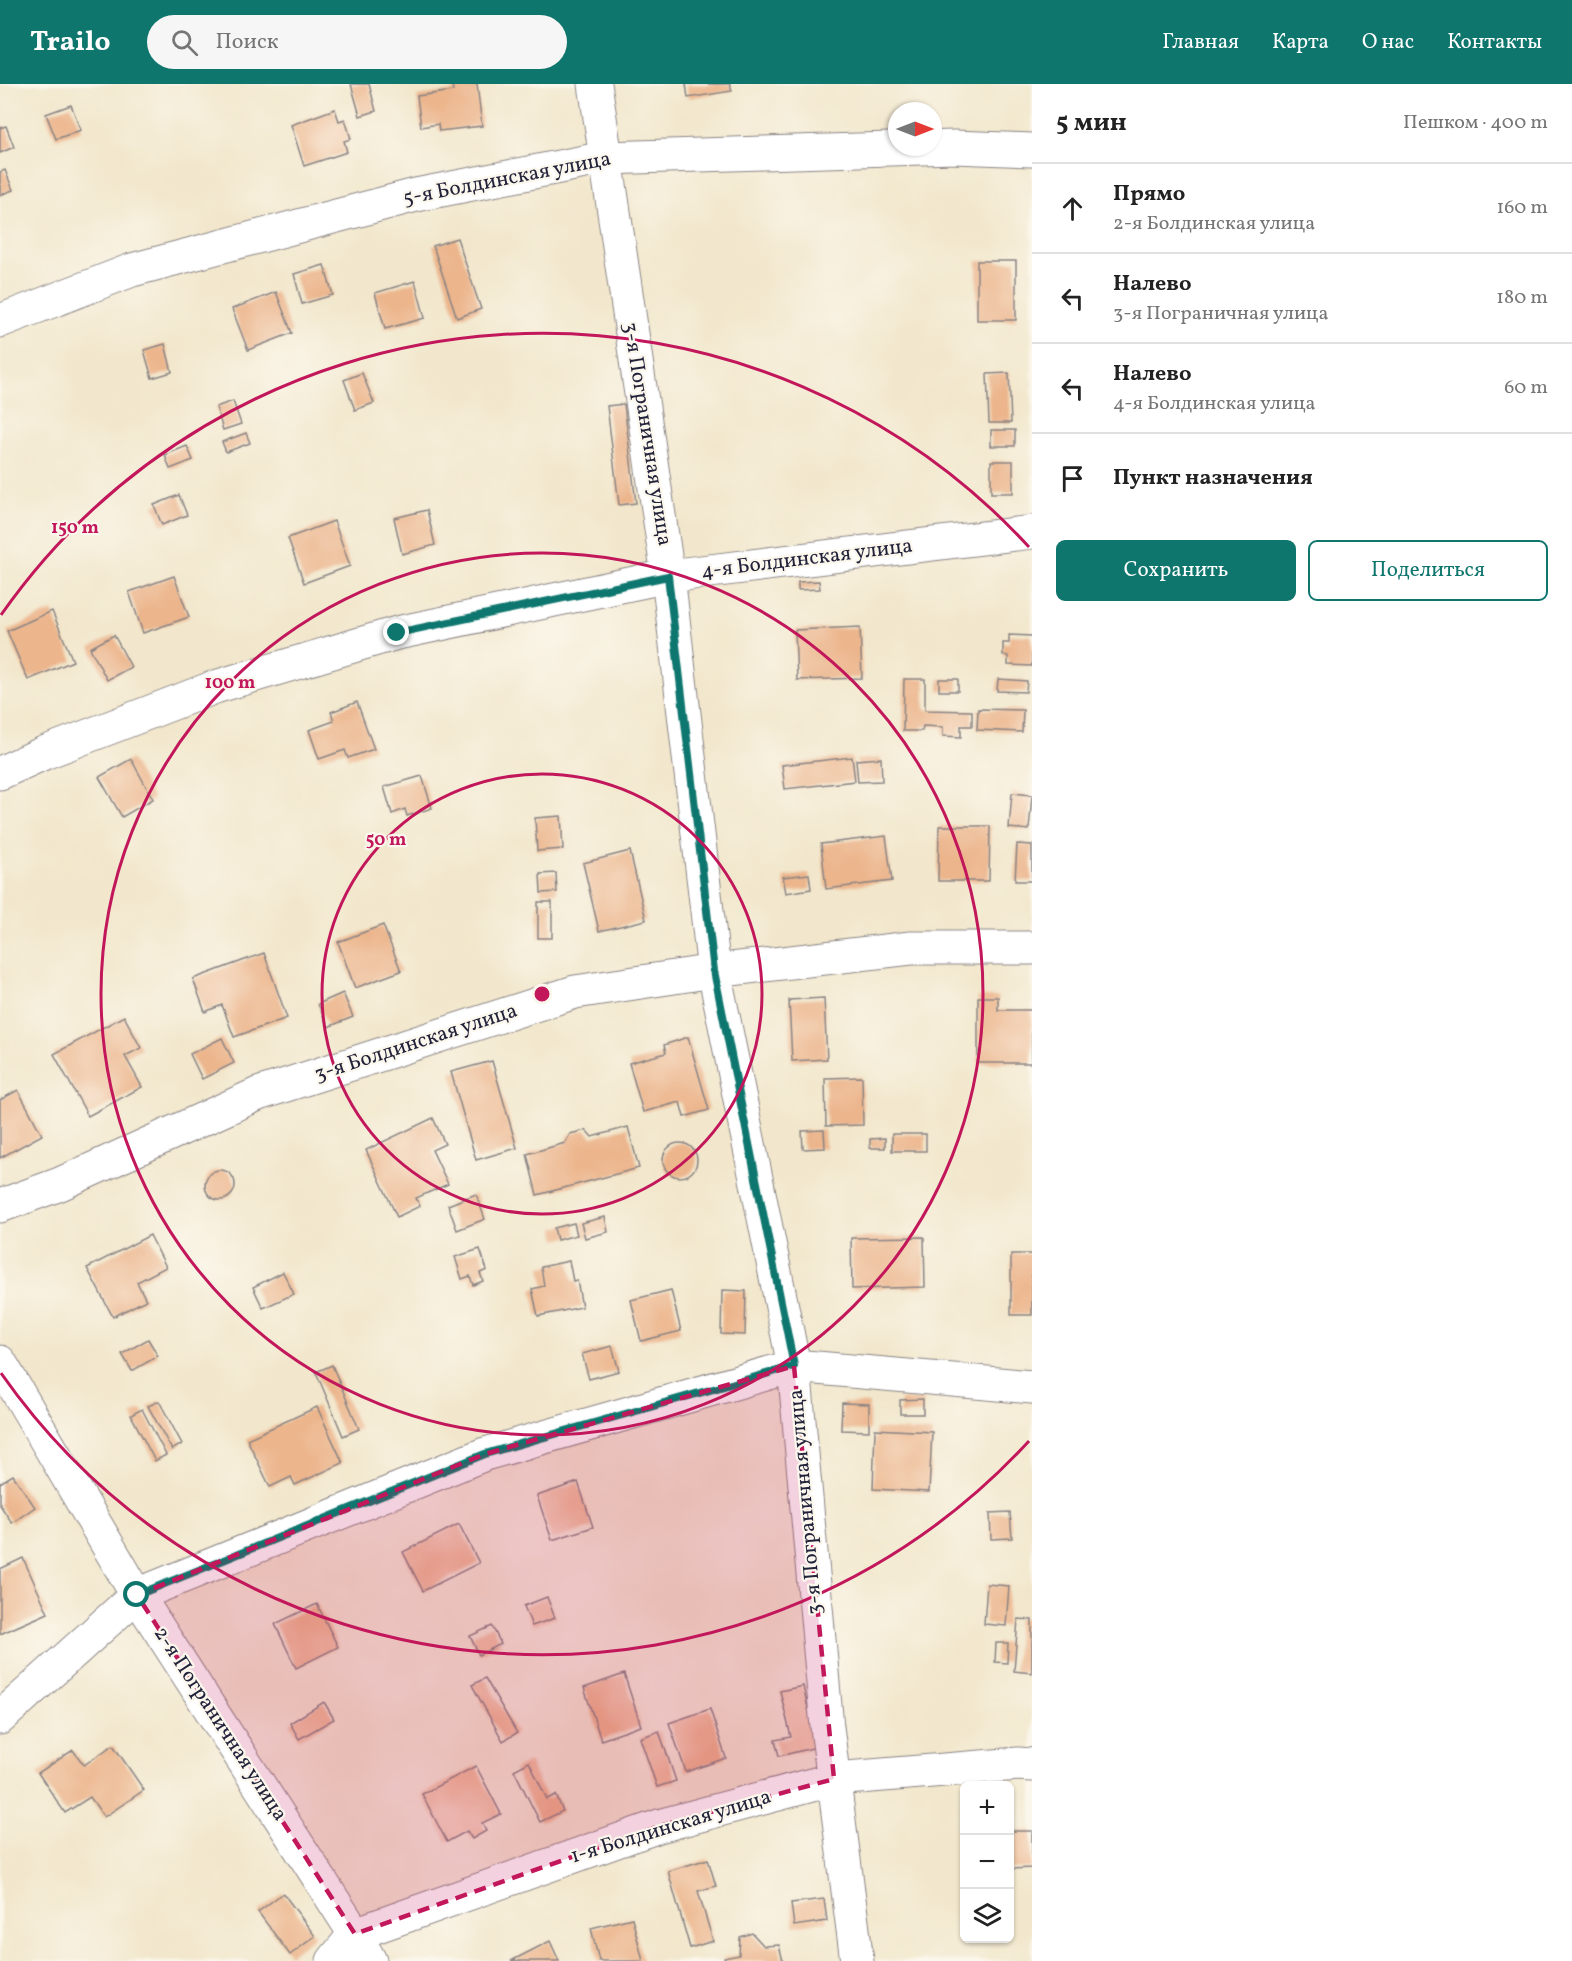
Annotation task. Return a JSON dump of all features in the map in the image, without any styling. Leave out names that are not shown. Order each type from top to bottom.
[{"type":"street","name":"3-я Пограничная улица","points":[[595,84],[668,576],[714,971],[794,1366],[826,1715],[857,1961]]},
{"type":"street","name":"5-я Болдинская улица","points":[[0,321],[132,270],[416,195],[605,158],[954,147],[1032,150]]},
{"type":"street","name":"4-я Болдинская улица","points":[[0,773],[44,753],[215,687],[397,633],[668,576],[1032,532]]},
{"type":"street","name":"3-я Болдинская улица","points":[[0,1206],[60,1184],[258,1094],[575,992],[714,971],[911,948],[1032,948]]},
{"type":"street","name":"2-я Пограничная улица","points":[[0,1362],[137,1595],[363,1947]]},
{"type":"street","points":[[0,1718],[137,1595],[485,1454],[794,1366],[1032,1387]]},
{"type":"street","name":"1-я Болдинская улица","points":[[363,1947],[659,1826],[834,1779],[1018,1764],[1032,1765]]},
{"type":"street","points":[[333,1961],[363,1947]]},
{"type":"highlighted area","points":[[794,1366],[834,1779],[659,1826],[355,1934],[137,1595],[485,1454]]},
{"type":"building","points":[[351,84],[369,84],[376,111],[360,116]]},
{"type":"building","points":[[452,84],[477,84],[482,126],[439,131],[438,124],[421,127],[417,96],[453,91]]},
{"type":"building","points":[[686,84],[730,84],[732,91],[688,98]]},
{"type":"building","points":[[71,105],[81,130],[56,139],[46,114]]},
{"type":"building","points":[[335,109],[339,121],[345,119],[351,139],[344,141],[347,152],[304,166],[291,125]]},
{"type":"building","points":[[6,126],[14,147],[0,153],[0,128]]},
{"type":"building","points":[[5,170],[13,190],[0,195],[0,172]]},
{"type":"building","points":[[457,238],[481,309],[457,318],[433,246]]},
{"type":"building","points":[[977,261],[1016,261],[1016,320],[977,320]]},
{"type":"building","points":[[324,265],[333,295],[302,304],[294,274]]},
{"type":"building","points":[[415,281],[425,318],[385,329],[375,293]]},
{"type":"building","points":[[276,292],[292,333],[248,350],[232,309]]},
{"type":"building","points":[[165,344],[172,372],[152,378],[144,350]]},
{"type":"building","points":[[362,373],[374,403],[355,410],[344,380]]},
{"type":"building","points":[[1009,373],[1011,423],[989,423],[987,374]]},
{"type":"building","points":[[233,401],[241,424],[223,430],[216,407]]},
{"type":"building","points":[[624,404],[636,503],[619,505],[607,406]]},
{"type":"building","points":[[991,430],[1015,430],[1015,446],[991,446]]},
{"type":"building","points":[[246,433],[250,443],[226,452],[222,442]]},
{"type":"building","points":[[187,446],[193,460],[170,469],[165,455]]},
{"type":"building","points":[[991,461],[1013,461],[1013,493],[991,493]]},
{"type":"building","points":[[179,495],[187,515],[162,525],[154,505]]},
{"type":"building","points":[[427,510],[435,545],[402,554],[394,518]]},
{"type":"building","points":[[334,521],[350,566],[304,583],[288,538]]},
{"type":"building","points":[[174,576],[189,617],[143,633],[129,592]]},
{"type":"building","points":[[819,581],[820,589],[798,590],[798,582]]},
{"type":"building","points":[[52,611],[73,661],[28,680],[7,631]]},
{"type":"building","points":[[860,627],[862,678],[797,680],[795,630]]},
{"type":"building","points":[[114,635],[131,667],[107,680],[90,648]]},
{"type":"building","points":[[1009,635],[1032,636],[1032,666],[1008,665],[1008,656],[1003,655],[1003,643],[1009,643]]},
{"type":"building","points":[[904,679],[925,679],[925,710],[972,711],[972,726],[961,726],[961,737],[943,736],[943,727],[923,726],[922,731],[903,731]]},
{"type":"building","points":[[939,679],[958,679],[958,691],[939,691]]},
{"type":"building","points":[[998,679],[1027,681],[1026,692],[997,691]]},
{"type":"building","points":[[357,702],[374,749],[348,758],[345,750],[319,759],[309,730],[334,721],[331,712]]},
{"type":"building","points":[[978,709],[1023,710],[1022,732],[977,730]]},
{"type":"building","points":[[852,757],[855,781],[785,789],[782,765]]},
{"type":"building","points":[[881,758],[882,781],[858,782],[856,760]]},
{"type":"building","points":[[131,759],[153,799],[122,817],[99,777]]},
{"type":"building","points":[[422,776],[432,808],[407,816],[405,809],[392,814],[384,787]]},
{"type":"building","points":[[1012,793],[1032,795],[1029,830],[1009,828]]},
{"type":"building","points":[[561,816],[563,849],[537,851],[535,818]]},
{"type":"building","points":[[939,826],[990,826],[989,881],[938,881]]},
{"type":"building","points":[[886,836],[892,881],[826,889],[821,844]]},
{"type":"building","points":[[1017,844],[1032,845],[1032,881],[1015,881]]},
{"type":"building","points":[[630,851],[646,920],[599,931],[583,863]]},
{"type":"building","points":[[556,873],[557,892],[541,893],[540,874]]},
{"type":"building","points":[[809,874],[811,889],[786,893],[783,877]]},
{"type":"building","points":[[538,902],[552,902],[552,938],[538,938]]},
{"type":"building","points":[[383,925],[401,971],[355,988],[338,942]]},
{"type":"building","points":[[264,953],[287,1018],[234,1037],[222,1005],[205,1012],[193,979]]},
{"type":"building","points":[[343,993],[353,1017],[328,1027],[318,1004]]},
{"type":"building","points":[[978,997],[998,997],[998,1010],[1032,1010],[1032,1063],[978,1063]]},
{"type":"building","points":[[824,998],[827,1059],[792,1061],[789,1000]]},
{"type":"building","points":[[124,1016],[141,1048],[125,1056],[142,1087],[88,1116],[54,1054]]},
{"type":"building","points":[[688,1037],[709,1110],[684,1117],[680,1102],[643,1112],[629,1063],[666,1053],[664,1045]]},
{"type":"building","points":[[222,1038],[234,1063],[202,1079],[190,1054]]},
{"type":"building","points":[[492,1061],[517,1148],[476,1160],[451,1072]]},
{"type":"building","points":[[862,1077],[863,1125],[826,1126],[825,1078]]},
{"type":"building","points":[[18,1090],[42,1135],[0,1158],[0,1100]]},
{"type":"building","points":[[433,1118],[445,1144],[432,1150],[448,1184],[416,1198],[420,1206],[397,1217],[366,1150]]},
{"type":"building","points":[[628,1127],[639,1168],[537,1195],[527,1154],[565,1143],[570,1134],[586,1130],[592,1137]]},
{"type":"building","points":[[824,1130],[825,1148],[803,1149],[802,1131]]},
{"type":"building","points":[[892,1134],[926,1134],[926,1151],[892,1151]]},
{"type":"building","points":[[885,1138],[885,1148],[870,1148],[870,1139]]},
{"type":"building","points":[[680,1143],[692,1148],[697,1160],[692,1172],[680,1177],[668,1172],[663,1160],[668,1148]]},
{"type":"building","points":[[220,1170],[231,1174],[235,1185],[231,1196],[220,1200],[209,1196],[205,1185],[209,1174]]},
{"type":"building","points":[[476,1194],[485,1219],[457,1230],[448,1205]]},
{"type":"building","points":[[605,1217],[608,1232],[585,1238],[581,1223]]},
{"type":"building","points":[[574,1223],[577,1235],[557,1240],[554,1228]]},
{"type":"building","points":[[150,1235],[166,1267],[137,1282],[146,1300],[113,1317],[87,1268]]},
{"type":"building","points":[[924,1237],[925,1287],[852,1289],[851,1238]]},
{"type":"building","points":[[480,1249],[487,1270],[480,1273],[483,1281],[473,1285],[470,1276],[462,1279],[455,1257]]},
{"type":"building","points":[[1011,1254],[1032,1254],[1032,1315],[1011,1315]]},
{"type":"building","points":[[569,1261],[573,1281],[577,1280],[582,1307],[538,1316],[532,1289],[544,1286],[541,1267]]},
{"type":"building","points":[[283,1272],[294,1294],[263,1308],[253,1287]]},
{"type":"building","points":[[671,1290],[681,1331],[641,1341],[631,1300]]},
{"type":"building","points":[[722,1290],[746,1291],[745,1335],[721,1334]]},
{"type":"building","points":[[148,1339],[158,1356],[132,1371],[122,1354]]},
{"type":"building","points":[[612,1346],[619,1371],[589,1379],[582,1354]]},
{"type":"building","points":[[332,1365],[359,1429],[343,1436],[316,1372]]},
{"type":"building","points":[[923,1399],[923,1414],[900,1414],[900,1400]]},
{"type":"building","points":[[159,1401],[182,1444],[172,1450],[148,1406]]},
{"type":"building","points":[[842,1403],[869,1404],[869,1431],[841,1430]]},
{"type":"building","points":[[317,1407],[343,1463],[295,1485],[291,1477],[270,1487],[247,1439]]},
{"type":"building","points":[[142,1409],[166,1455],[155,1461],[131,1415]]},
{"type":"building","points":[[875,1429],[932,1432],[929,1492],[873,1489]]},
{"type":"building","points":[[13,1475],[35,1507],[12,1523],[0,1505],[0,1483]]},
{"type":"building","points":[[578,1482],[593,1527],[552,1540],[537,1496]]},
{"type":"building","points":[[1010,1512],[1012,1538],[991,1539],[990,1513]]},
{"type":"building","points":[[459,1524],[479,1563],[423,1591],[403,1552]]},
{"type":"building","points":[[23,1558],[48,1613],[0,1634],[0,1569]]},
{"type":"building","points":[[987,1584],[1009,1586],[1006,1626],[984,1624]]},
{"type":"building","points":[[547,1597],[555,1618],[532,1626],[524,1606]]},
{"type":"building","points":[[317,1604],[338,1647],[296,1668],[275,1624]]},
{"type":"building","points":[[1018,1619],[1032,1620],[1032,1673],[1014,1671]]},
{"type":"building","points":[[492,1626],[501,1644],[479,1655],[470,1636]]},
{"type":"building","points":[[996,1643],[1008,1643],[1007,1663],[995,1662]]},
{"type":"building","points":[[624,1674],[641,1726],[601,1740],[584,1688]]},
{"type":"building","points":[[485,1678],[517,1733],[503,1741],[472,1685]]},
{"type":"building","points":[[803,1686],[817,1747],[779,1756],[775,1740],[791,1737],[780,1691]]},
{"type":"building","points":[[324,1702],[334,1719],[299,1739],[290,1723]]},
{"type":"building","points":[[710,1709],[726,1758],[686,1772],[669,1723]]},
{"type":"building","points":[[659,1731],[676,1781],[657,1787],[640,1738]]},
{"type":"building","points":[[113,1745],[144,1790],[104,1817],[90,1797],[65,1813],[38,1773],[73,1750],[84,1765]]},
{"type":"building","points":[[529,1762],[547,1799],[556,1795],[563,1811],[540,1822],[514,1770]]},
{"type":"building","points":[[476,1766],[501,1814],[482,1823],[486,1831],[472,1839],[467,1831],[447,1842],[422,1794]]},
{"type":"building","points":[[1014,1831],[1032,1831],[1032,1868],[1014,1869]]},
{"type":"building","points":[[708,1859],[716,1886],[698,1891],[713,1941],[690,1948],[668,1871]]},
{"type":"building","points":[[283,1893],[315,1936],[290,1955],[258,1912]]},
{"type":"building","points":[[824,1899],[827,1921],[794,1926],[791,1903]]},
{"type":"building","points":[[632,1918],[643,1961],[599,1961],[591,1928]]},
{"type":"building","points":[[752,1933],[764,1946],[779,1945],[783,1961],[725,1961],[724,1958],[739,1955],[740,1937]]},
{"type":"building","points":[[550,1941],[559,1961],[511,1961]]},
{"type":"route","points":[[137,1595],[485,1454],[794,1366],[714,971],[668,576],[397,633]]}]
